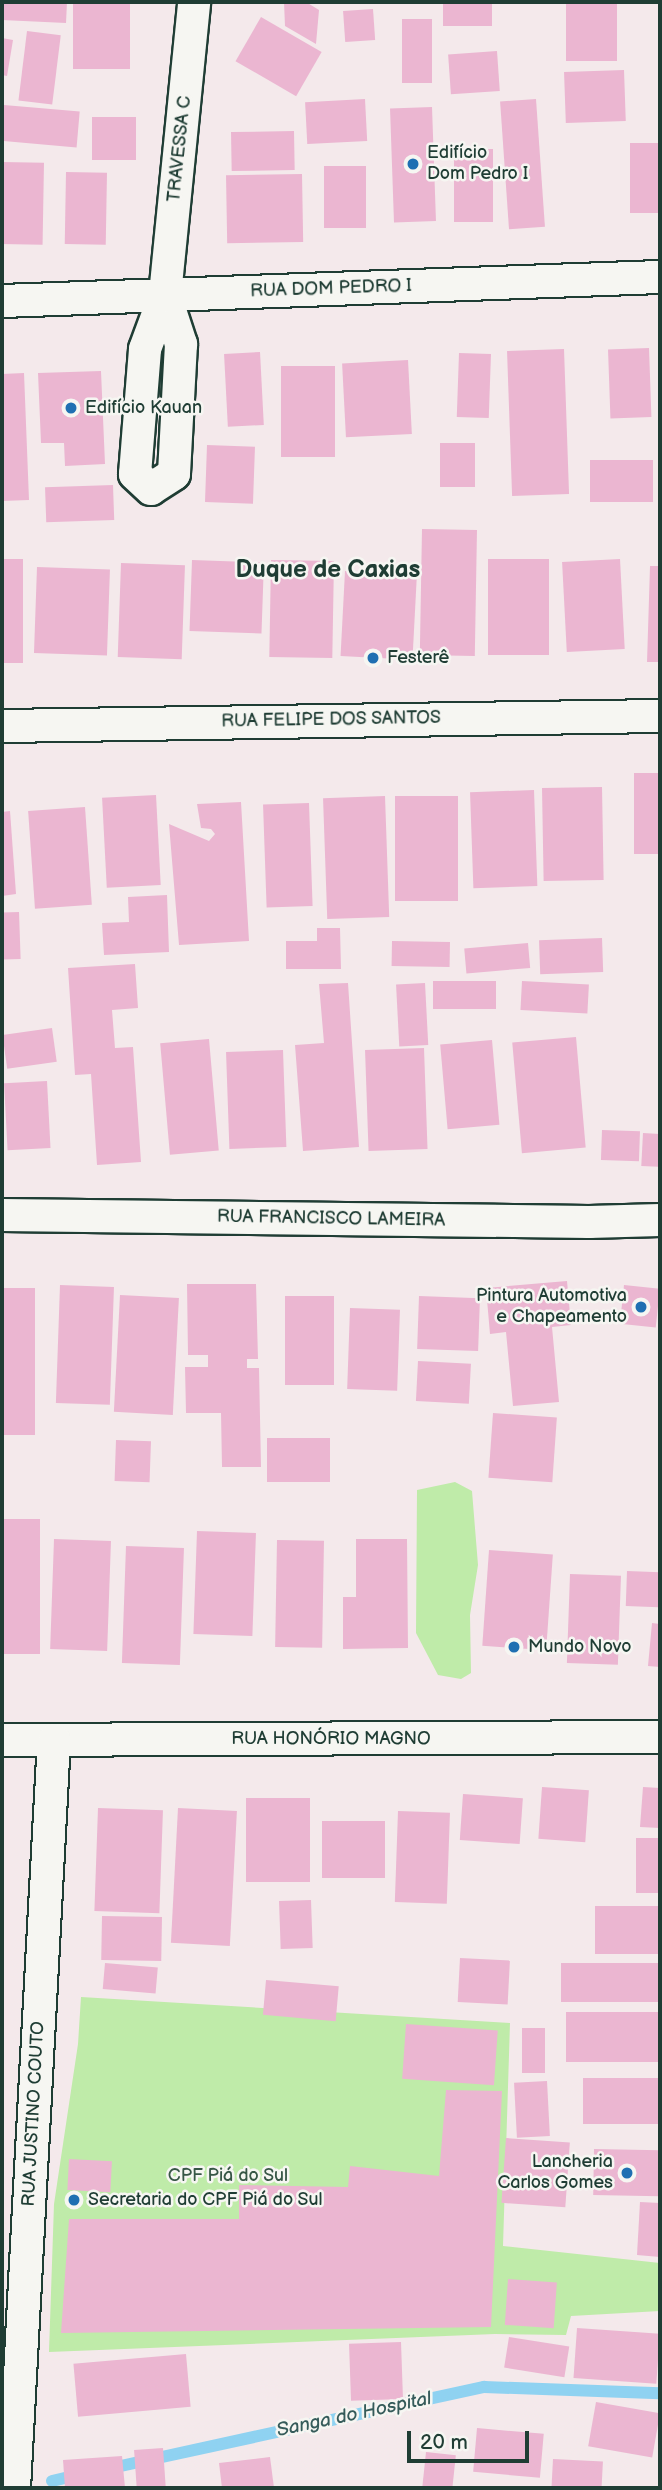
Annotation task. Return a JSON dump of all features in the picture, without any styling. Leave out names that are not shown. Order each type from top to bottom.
[{"type":"street","name":"TRAVESSA C","points":[[165,295],[181,344],[174,474],[151,489],[135,474],[145,349],[165,295],[194,2]]},
{"type":"street","name":"RUA DOM PEDRO I","points":[[2,301],[660,277]]},
{"type":"street","name":"RUA FELIPE DOS SANTOS","points":[[2,726],[660,716]]},
{"type":"street","name":"RUA FRANCISCO LAMEIRA","points":[[2,1215],[589,1222],[660,1220]]},
{"type":"street","name":"RUA HONÓRIO MAGNO","points":[[2,1740],[660,1737]]},
{"type":"street","name":"RUA JUSTINO COUTO","points":[[14,2488],[54,1740]]},
{"type":"green space","points":[[455,1482],[472,1491],[478,1565],[470,1615],[471,1673],[461,1679],[438,1675],[416,1633],[417,1490]]},
{"type":"green space","name":"CPF Piá do Sul","points":[[81,1997],[510,2023],[503,2246],[660,2263],[660,2311],[571,2316],[566,2335],[495,2334],[49,2352],[54,2204],[78,2044]]},
{"type":"building","points":[[2,2],[67,2],[66,23],[2,20]]},
{"type":"building","points":[[73,2],[130,2],[130,69],[73,69]]},
{"type":"building","points":[[284,2],[306,2],[319,10],[316,44],[285,26]]},
{"type":"building","points":[[443,2],[492,2],[492,26],[443,26]]},
{"type":"building","points":[[566,2],[617,2],[617,61],[566,61]]},
{"type":"building","points":[[373,9],[375,40],[345,42],[343,11]]},
{"type":"building","points":[[261,17],[322,52],[296,96],[236,61]]},
{"type":"building","points":[[402,19],[432,19],[432,83],[402,83]]},
{"type":"building","points":[[27,31],[61,35],[52,105],[18,100]]},
{"type":"building","points":[[2,38],[13,40],[7,76],[2,75]]},
{"type":"building","points":[[497,51],[500,91],[451,94],[448,54]]},
{"type":"building","points":[[624,70],[626,121],[566,123],[564,72]]},
{"type":"building","points":[[365,99],[367,141],[307,144],[305,102]]},
{"type":"building","points":[[536,99],[545,227],[509,229],[500,102]]},
{"type":"building","points":[[4,105],[80,112],[77,147],[2,141]]},
{"type":"building","name":"Edifício Dom Pedro I","points":[[432,107],[436,221],[394,222],[390,108]]},
{"type":"building","points":[[92,117],[136,117],[136,160],[92,160]]},
{"type":"building","points":[[294,131],[295,170],[232,171],[231,132]]},
{"type":"building","points":[[630,143],[660,143],[660,213],[630,213]]},
{"type":"building","points":[[454,149],[493,149],[493,222],[454,222]]},
{"type":"building","points":[[2,162],[44,163],[43,245],[2,244]]},
{"type":"building","points":[[324,166],[366,166],[366,228],[324,228]]},
{"type":"building","points":[[66,172],[107,173],[106,245],[65,244]]},
{"type":"building","points":[[302,174],[303,242],[227,243],[226,175]]},
{"type":"building","points":[[649,348],[651,417],[610,418],[608,349]]},
{"type":"building","points":[[564,349],[569,494],[512,496],[507,351]]},
{"type":"building","points":[[260,352],[264,425],[228,427],[224,354]]},
{"type":"building","points":[[459,353],[491,354],[489,418],[457,417]]},
{"type":"building","points":[[408,360],[412,434],[346,437],[342,363]]},
{"type":"building","points":[[281,366],[335,366],[335,457],[281,457]]},
{"type":"building","name":"Edifício Kauan","points":[[101,371],[105,464],[65,466],[64,443],[41,443],[38,373]]},
{"type":"building","points":[[24,373],[29,500],[2,501],[2,374]]},
{"type":"building","points":[[440,443],[475,443],[475,487],[440,487]]},
{"type":"building","points":[[207,445],[255,447],[253,504],[205,502]]},
{"type":"building","points":[[590,460],[653,460],[653,502],[590,502]]},
{"type":"building","points":[[113,485],[114,520],[46,522],[45,487]]},
{"type":"building","points":[[422,529],[477,530],[475,656],[420,655]]},
{"type":"building","points":[[2,559],[23,559],[23,663],[2,663]]},
{"type":"building","points":[[488,559],[549,559],[549,655],[488,655]]},
{"type":"building","points":[[620,559],[625,649],[567,652],[562,562]]},
{"type":"building","points":[[192,560],[264,563],[261,633],[190,631]]},
{"type":"building","points":[[271,560],[334,561],[332,658],[269,657]]},
{"type":"building","points":[[121,563],[185,565],[182,659],[118,657]]},
{"type":"building","points":[[650,566],[660,566],[660,662],[647,662]]},
{"type":"building","points":[[37,567],[110,570],[107,655],[34,653]]},
{"type":"building","points":[[345,571],[417,575],[412,660],[341,656]]},
{"type":"building","points":[[634,773],[660,773],[660,854],[634,854]]},
{"type":"building","points":[[602,787],[604,880],[544,881],[542,788]]},
{"type":"building","points":[[534,790],[537,886],[473,888],[470,792]]},
{"type":"building","points":[[156,795],[161,885],[107,888],[102,798]]},
{"type":"building","points":[[385,796],[389,917],[327,919],[323,798]]},
{"type":"building","points":[[395,796],[458,796],[458,901],[395,901]]},
{"type":"building","points":[[241,802],[249,941],[179,945],[169,824],[209,841],[215,834],[211,829],[201,828],[197,804]]},
{"type":"building","points":[[309,803],[313,906],[267,908],[263,805]]},
{"type":"building","points":[[85,807],[92,905],[35,909],[28,811]]},
{"type":"building","points":[[10,811],[16,894],[2,896],[2,812]]},
{"type":"building","points":[[167,895],[169,952],[104,955],[102,923],[129,922],[128,897]]},
{"type":"building","points":[[19,912],[21,959],[4,960],[2,913]]},
{"type":"building","points":[[317,928],[340,928],[341,969],[286,969],[286,941],[317,941]]},
{"type":"building","points":[[602,938],[603,972],[540,974],[539,940]]},
{"type":"building","points":[[392,941],[450,942],[450,967],[392,966]]},
{"type":"building","points":[[528,943],[530,968],[466,973],[464,949]]},
{"type":"building","points":[[135,964],[138,1008],[112,1010],[115,1048],[133,1047],[141,1162],[97,1165],[91,1074],[75,1075],[68,968]]},
{"type":"building","points":[[433,981],[496,981],[496,1009],[433,1009]]},
{"type":"building","points":[[522,981],[589,985],[587,1013],[520,1010]]},
{"type":"building","points":[[348,983],[359,1147],[303,1151],[295,1045],[324,1043],[319,984]]},
{"type":"building","points":[[425,983],[428,1045],[399,1046],[396,985]]},
{"type":"building","points":[[52,1028],[57,1062],[7,1069],[2,1035]]},
{"type":"building","points":[[576,1037],[586,1148],[522,1153],[512,1043]]},
{"type":"building","points":[[209,1039],[219,1151],[170,1155],[160,1043]]},
{"type":"building","points":[[492,1040],[499,1125],[448,1129],[440,1045]]},
{"type":"building","points":[[424,1048],[428,1149],[369,1151],[365,1050]]},
{"type":"building","points":[[283,1050],[286,1147],[229,1149],[226,1052]]},
{"type":"building","points":[[47,1081],[51,1148],[8,1150],[4,1083]]},
{"type":"building","points":[[602,1130],[640,1131],[639,1161],[601,1160]]},
{"type":"building","points":[[643,1133],[660,1134],[658,1167],[641,1166]]},
{"type":"building","points":[[567,1281],[571,1325],[552,1327],[559,1402],[513,1406],[506,1332],[490,1334],[486,1288]]},
{"type":"building","points":[[187,1284],[256,1284],[258,1359],[247,1359],[247,1368],[259,1368],[261,1467],[222,1467],[221,1413],[186,1413],[185,1367],[208,1367],[208,1355],[188,1355]]},
{"type":"building","points":[[60,1285],[114,1287],[110,1405],[56,1403]]},
{"type":"building","name":"Pintura Automotiva e Chapeamento","points":[[624,1285],[660,1289],[656,1328],[620,1324]]},
{"type":"building","points":[[2,1288],[35,1288],[35,1435],[2,1435]]},
{"type":"building","points":[[120,1295],[179,1298],[173,1415],[114,1412]]},
{"type":"building","points":[[285,1296],[334,1296],[334,1385],[285,1385]]},
{"type":"building","points":[[419,1296],[480,1298],[478,1351],[417,1349]]},
{"type":"building","points":[[350,1308],[400,1310],[397,1391],[347,1389]]},
{"type":"building","points":[[418,1361],[471,1364],[469,1404],[416,1401]]},
{"type":"building","points":[[493,1413],[557,1417],[552,1482],[488,1478]]},
{"type":"building","points":[[267,1438],[330,1438],[330,1482],[267,1482]]},
{"type":"building","points":[[116,1440],[151,1441],[150,1482],[115,1481]]},
{"type":"building","points":[[2,1519],[40,1519],[40,1654],[2,1654]]},
{"type":"building","points":[[197,1531],[256,1533],[252,1636],[193,1634]]},
{"type":"building","points":[[54,1539],[111,1541],[107,1651],[50,1649]]},
{"type":"building","points":[[356,1539],[407,1539],[408,1648],[343,1649],[343,1597],[356,1597]]},
{"type":"building","points":[[277,1540],[324,1541],[322,1648],[275,1647]]},
{"type":"building","points":[[126,1546],[184,1548],[180,1665],[122,1663]]},
{"type":"building","points":[[489,1550],[553,1554],[546,1650],[482,1646]]},
{"type":"building","points":[[627,1571],[660,1572],[659,1607],[626,1606]]},
{"type":"building","points":[[570,1574],[621,1576],[618,1665],[567,1663]]},
{"type":"building","points":[[652,1623],[660,1624],[660,1667],[648,1666]]},
{"type":"building","points":[[542,1787],[589,1790],[585,1842],[538,1839]]},
{"type":"building","points":[[643,1787],[660,1788],[660,1828],[640,1827]]},
{"type":"building","points":[[463,1794],[523,1798],[520,1844],[460,1840]]},
{"type":"building","points":[[246,1798],[310,1798],[310,1882],[246,1882]]},
{"type":"building","points":[[98,1808],[163,1810],[159,1913],[94,1911]]},
{"type":"building","points":[[178,1808],[237,1811],[230,1946],[171,1943]]},
{"type":"building","points":[[398,1811],[450,1813],[447,1904],[395,1902]]},
{"type":"building","points":[[322,1821],[385,1821],[385,1878],[322,1878]]},
{"type":"building","points":[[636,1838],[660,1838],[660,1893],[636,1893]]},
{"type":"building","points":[[311,1900],[313,1948],[281,1949],[279,1901]]},
{"type":"building","points":[[595,1906],[660,1906],[660,1954],[595,1954]]},
{"type":"building","points":[[102,1916],[162,1917],[161,1961],[101,1960]]},
{"type":"building","points":[[460,1958],[510,1961],[508,2005],[458,2002]]},
{"type":"building","points":[[105,1963],[158,1968],[156,1994],[103,1989]]},
{"type":"building","points":[[561,1963],[660,1963],[660,2002],[561,2002]]},
{"type":"building","points":[[266,1980],[339,1986],[336,2021],[263,2015]]},
{"type":"building","points":[[566,2012],[660,2012],[660,2062],[566,2062]]},
{"type":"building","points":[[406,2024],[498,2030],[494,2085],[402,2079]]},
{"type":"building","points":[[522,2028],[545,2028],[545,2073],[522,2073]]},
{"type":"building","points":[[583,2078],[660,2078],[660,2124],[583,2124]]},
{"type":"building","points":[[547,2081],[550,2136],[517,2138],[514,2083]]},
{"type":"building","points":[[446,2090],[502,2091],[491,2327],[61,2333],[69,2219],[239,2219],[239,2185],[348,2187],[350,2166],[439,2176]]},
{"type":"building","points":[[506,2138],[570,2142],[565,2207],[501,2203]]},
{"type":"building","name":"Lancheria Carlos Gomes","points":[[594,2149],[660,2150],[659,2196],[593,2195]]},
{"type":"building","points":[[69,2159],[112,2161],[110,2192],[67,2190]]},
{"type":"building","points":[[640,2202],[660,2203],[660,2257],[637,2255]]},
{"type":"building","points":[[508,2279],[557,2282],[554,2328],[505,2325]]},
{"type":"building","points":[[577,2328],[660,2334],[656,2384],[574,2378]]},
{"type":"building","points":[[509,2337],[569,2347],[564,2377],[504,2368]]},
{"type":"building","points":[[401,2342],[403,2399],[351,2401],[349,2344]]},
{"type":"building","points":[[186,2354],[191,2407],[78,2417],[73,2364]]},
{"type":"building","points":[[596,2402],[660,2413],[652,2458],[588,2446]]},
{"type":"building","points":[[477,2428],[544,2434],[540,2478],[473,2472]]},
{"type":"building","points":[[163,2448],[166,2488],[137,2488],[134,2450]]},
{"type":"building","points":[[426,2452],[456,2455],[452,2488],[422,2488]]},
{"type":"building","points":[[122,2456],[125,2488],[65,2488],[63,2460]]},
{"type":"building","points":[[270,2457],[274,2488],[222,2488],[219,2463]]},
{"type":"building","points":[[553,2459],[603,2462],[602,2488],[551,2488]]},
{"type":"waterway","name":"Sanga do Hospital","points":[[107,2469],[484,2387],[660,2393]]},
{"type":"waterway","name":"Sanga do Hospital","points":[[52,2481],[79,2475]]},
{"type":"place","name":"Edifício Dom Pedro I","points":[[413,164]]},
{"type":"place","name":"Edifício Kauan","points":[[71,408]]},
{"type":"place","name":"Festerê","points":[[373,658]]},
{"type":"place","name":"Pintura Automotiva e Chapeamento","points":[[641,1307]]},
{"type":"place","name":"Mundo Novo","points":[[514,1647]]},
{"type":"place","name":"Lancheria Carlos Gomes","points":[[627,2173]]},
{"type":"place","name":"Secretaria do CPF Piá do Sul","points":[[74,2200]]},
{"type":"district","name":"Duque de Caxias","points":[[328,570]]}]
